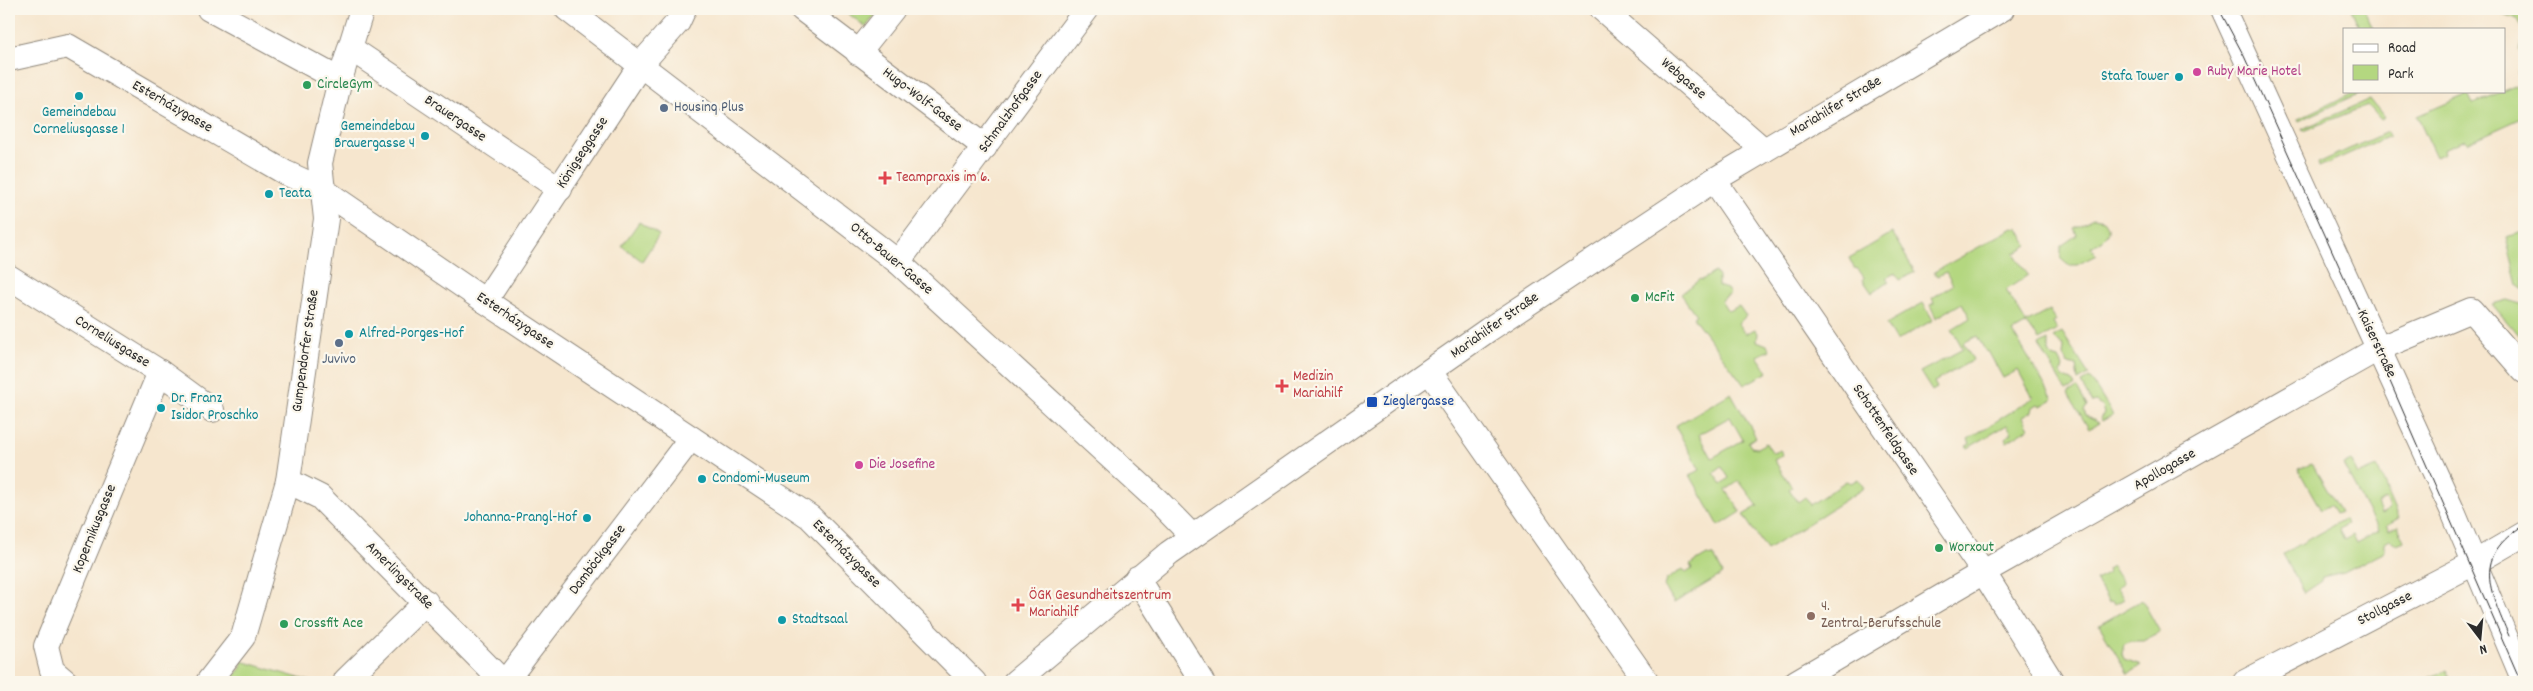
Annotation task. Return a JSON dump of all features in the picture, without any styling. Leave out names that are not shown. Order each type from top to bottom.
[{"type":"street","points":[[210,9],[340,80]]},
{"type":"street","name":"Gumpendorfer Straße","points":[[208,682],[243,637],[288,481],[326,218],[320,163],[340,80],[362,9]]},
{"type":"street","name":"Otto-Bauer-Gasse","points":[[567,9],[898,262],[1158,501],[1192,536]]},
{"type":"street","name":"Königseggasse","points":[[485,301],[641,64],[678,22],[684,9]]},
{"type":"street","name":"Hugo-Wolf-Gasse","points":[[802,9],[985,147]]},
{"type":"street","points":[[858,53],[893,9]]},
{"type":"street","name":"Schmalzhofgasse","points":[[898,262],[1087,9]]},
{"type":"street","name":"Webgasse","points":[[1602,9],[1764,150]]},
{"type":"street","name":"Mariahilfer Straße","points":[[1015,682],[1137,578],[1192,536],[1488,330],[1714,180],[2002,9]]},
{"type":"street","name":"Kaiserstraße","points":[[2223,9],[2474,563],[2524,681]]},
{"type":"street","name":"Esterházygasse","points":[[9,59],[68,46],[286,174],[323,190],[485,301],[810,518],[974,682]]},
{"type":"street","name":"Brauergasse","points":[[350,48],[560,189]]},
{"type":"street","name":"Schottenfeldgasse","points":[[1714,180],[1984,573],[2052,682]]},
{"type":"street","name":"Corneliusgasse","points":[[9,277],[160,372],[212,410]]},
{"type":"street","name":"Apollogasse","points":[[1796,682],[2378,349],[2471,310],[2524,371]]},
{"type":"street","name":"Kopernikusgasse","points":[[66,682],[52,670],[46,646],[160,372]]},
{"type":"street","points":[[1430,372],[1647,682]]},
{"type":"street","name":"Damböckgasse","points":[[504,682],[691,438]]},
{"type":"street","name":"Amerlingstraße","points":[[288,481],[320,497],[504,682]]},
{"type":"street","name":"Stollgasse","points":[[2244,682],[2474,563],[2524,534]]},
{"type":"street","points":[[1137,578],[1202,682]]},
{"type":"street","points":[[346,680],[426,602]]},
{"type":"green space","points":[[842,9],[880,9],[866,27]]},
{"type":"green space","points":[[2351,9],[2364,9],[2373,28],[2360,28]]},
{"type":"green space","points":[[2501,9],[2524,9],[2524,34],[2517,19],[2502,13]]},
{"type":"green space","points":[[2524,34],[2524,62],[2519,49]]},
{"type":"green space","points":[[2524,69],[2524,117],[2467,143],[2465,140],[2444,149],[2445,153],[2436,157],[2417,116],[2468,94],[2473,104],[2501,92],[2506,92],[2506,90],[2517,85],[2519,77],[2517,71]]},
{"type":"green space","points":[[2354,92],[2363,92],[2299,121],[2298,119]]},
{"type":"green space","points":[[2370,99],[2385,118],[2381,120],[2368,105],[2303,131],[2302,129]]},
{"type":"green space","points":[[2387,132],[2389,136],[2319,167],[2318,163]]},
{"type":"green space","points":[[2093,218],[2104,220],[2108,233],[2091,247],[2096,255],[2077,265],[2068,265],[2061,259],[2061,246],[2077,235],[2074,228]]},
{"type":"green space","points":[[639,222],[659,235],[642,261],[622,246]]},
{"type":"green space","points":[[2013,228],[2019,229],[2028,245],[2014,254],[2028,275],[2006,290],[2026,323],[2050,310],[2056,321],[2053,323],[2057,330],[2039,340],[2027,324],[2013,332],[2053,399],[2041,406],[2038,404],[2033,407],[2032,412],[2023,417],[2029,428],[2007,442],[2005,438],[2012,433],[2007,425],[1968,448],[1966,446],[1970,444],[1968,439],[2033,398],[2018,370],[2003,378],[1977,336],[1963,343],[1973,360],[1934,382],[1937,388],[1932,391],[1920,372],[1963,349],[1952,329],[1970,318],[1962,303],[1936,318],[1930,305],[1934,303],[1932,298],[1953,285],[1946,272],[1937,276],[1934,272]]},
{"type":"green space","points":[[2524,232],[2524,289],[2518,285],[2506,237]]},
{"type":"green space","points":[[1892,233],[1915,272],[1900,280],[1895,273],[1886,278],[1889,281],[1872,293],[1863,280],[1864,277],[1858,269],[1854,268],[1849,258]]},
{"type":"green space","points":[[1715,272],[1718,277],[1718,286],[1727,289],[1730,294],[1721,300],[1728,311],[1739,306],[1746,316],[1738,324],[1745,334],[1755,329],[1758,333],[1757,341],[1767,345],[1770,350],[1757,356],[1768,372],[1744,385],[1693,317],[1696,315],[1681,294],[1700,279],[1702,280]]},
{"type":"green space","points":[[2507,300],[2524,305],[2524,342],[2492,304]]},
{"type":"green space","points":[[1923,303],[1933,320],[1896,341],[1886,324]]},
{"type":"green space","points":[[2062,332],[2089,375],[2078,381],[2076,366],[2068,364],[2063,356],[2064,347],[2053,337]]},
{"type":"green space","points":[[2048,340],[2048,353],[2052,357],[2059,359],[2063,367],[2061,373],[2064,378],[2072,381],[2075,386],[2066,391],[2039,345]]},
{"type":"green space","points":[[2090,378],[2113,415],[2102,421],[2100,418],[2104,413],[2102,407],[2096,402],[2092,403],[2081,383]]},
{"type":"green space","points":[[2077,388],[2087,406],[2084,411],[2086,416],[2099,423],[2089,429],[2068,394]]},
{"type":"green space","points":[[1731,393],[1756,437],[1748,442],[1751,447],[1757,448],[1766,443],[1773,453],[1780,450],[1783,455],[1774,460],[1792,487],[1789,489],[1798,502],[1805,497],[1810,505],[1846,481],[1851,483],[1858,479],[1864,488],[1767,550],[1743,515],[1758,506],[1739,481],[1726,490],[1741,512],[1719,526],[1690,475],[1700,470],[1675,426]],"holes":[[[1730,417],[1743,440],[1712,458],[1699,434]],[[1722,467],[1729,478],[1722,484],[1714,473]]]},
{"type":"green space","points":[[2351,461],[2358,475],[2377,467],[2399,518],[2386,525],[2389,530],[2398,526],[2404,541],[2397,544],[2390,539],[2385,542],[2385,551],[2344,572],[2322,577],[2322,581],[2304,593],[2283,554],[2344,519],[2347,524],[2339,529],[2344,540],[2353,535],[2357,543],[2379,531],[2343,465]],"holes":[[[2386,499],[2390,509],[2381,514],[2377,504]]]},
{"type":"green space","points":[[2312,464],[2340,512],[2335,514],[2330,505],[2321,510],[2298,469]]},
{"type":"green space","points":[[1707,555],[1714,556],[1723,574],[1674,603],[1664,586],[1666,580],[1683,569],[1686,573],[1692,569],[1690,565]]},
{"type":"green space","points":[[2112,566],[2123,584],[2117,588],[2124,599],[2114,605],[2112,601],[2109,603],[2096,580],[2108,573],[2107,569]]},
{"type":"green space","points":[[2142,600],[2160,632],[2143,641],[2132,641],[2124,644],[2122,654],[2124,659],[2141,665],[2128,674],[2099,625]]},
{"type":"green space","points":[[242,661],[312,682],[228,682],[241,668]]},
{"type":"green space","points":[[2446,670],[2449,677],[2438,682],[2420,682]]},
{"type":"tram line","points":[[2219,9],[2244,56],[2358,308],[2521,682]]},
{"type":"tram line","points":[[2509,636],[2491,589],[2491,562],[2497,549],[2508,537],[2524,525]]},
{"type":"place","name":"Ruby Marie Hotel","points":[[2197,72]]},
{"type":"place","name":"Stafa Tower","points":[[2179,77]]},
{"type":"place","name":"CircleGym","points":[[307,85]]},
{"type":"place","name":"Gemeindebau Corneliusgasse 1","points":[[79,96]]},
{"type":"place","name":"Housinq Plus","points":[[664,108]]},
{"type":"place","name":"Gemeindebau Brauergasse 4","points":[[425,136]]},
{"type":"place","name":"Teampraxis im 6.","points":[[885,178]]},
{"type":"place","name":"Teata","points":[[269,194]]},
{"type":"place","name":"McFit","points":[[1635,298]]},
{"type":"place","name":"Alfred-Porges-Hof","points":[[349,334]]},
{"type":"place","name":"Juvivo","points":[[339,343]]},
{"type":"place","name":"Medizin Mariahilf","points":[[1282,386]]},
{"type":"place","name":"Zieglergasse","points":[[1372,402]]},
{"type":"place","name":"Dr. Franz Isidor Proschko","points":[[161,408]]},
{"type":"place","name":"Die Josefine","points":[[859,465]]},
{"type":"place","name":"Condomi-Museum","points":[[702,479]]},
{"type":"place","name":"Johanna-Prangl-Hof","points":[[587,518]]},
{"type":"place","name":"Worxout","points":[[1939,548]]},
{"type":"place","name":"ÖGK Gesundheitszentrum Mariahilf","points":[[1018,605]]},
{"type":"place","name":"4. Zentral-Berufsschule","points":[[1811,616]]},
{"type":"place","name":"Stadtsaal","points":[[782,620]]},
{"type":"place","name":"Crossfit Ace","points":[[284,624]]}]
